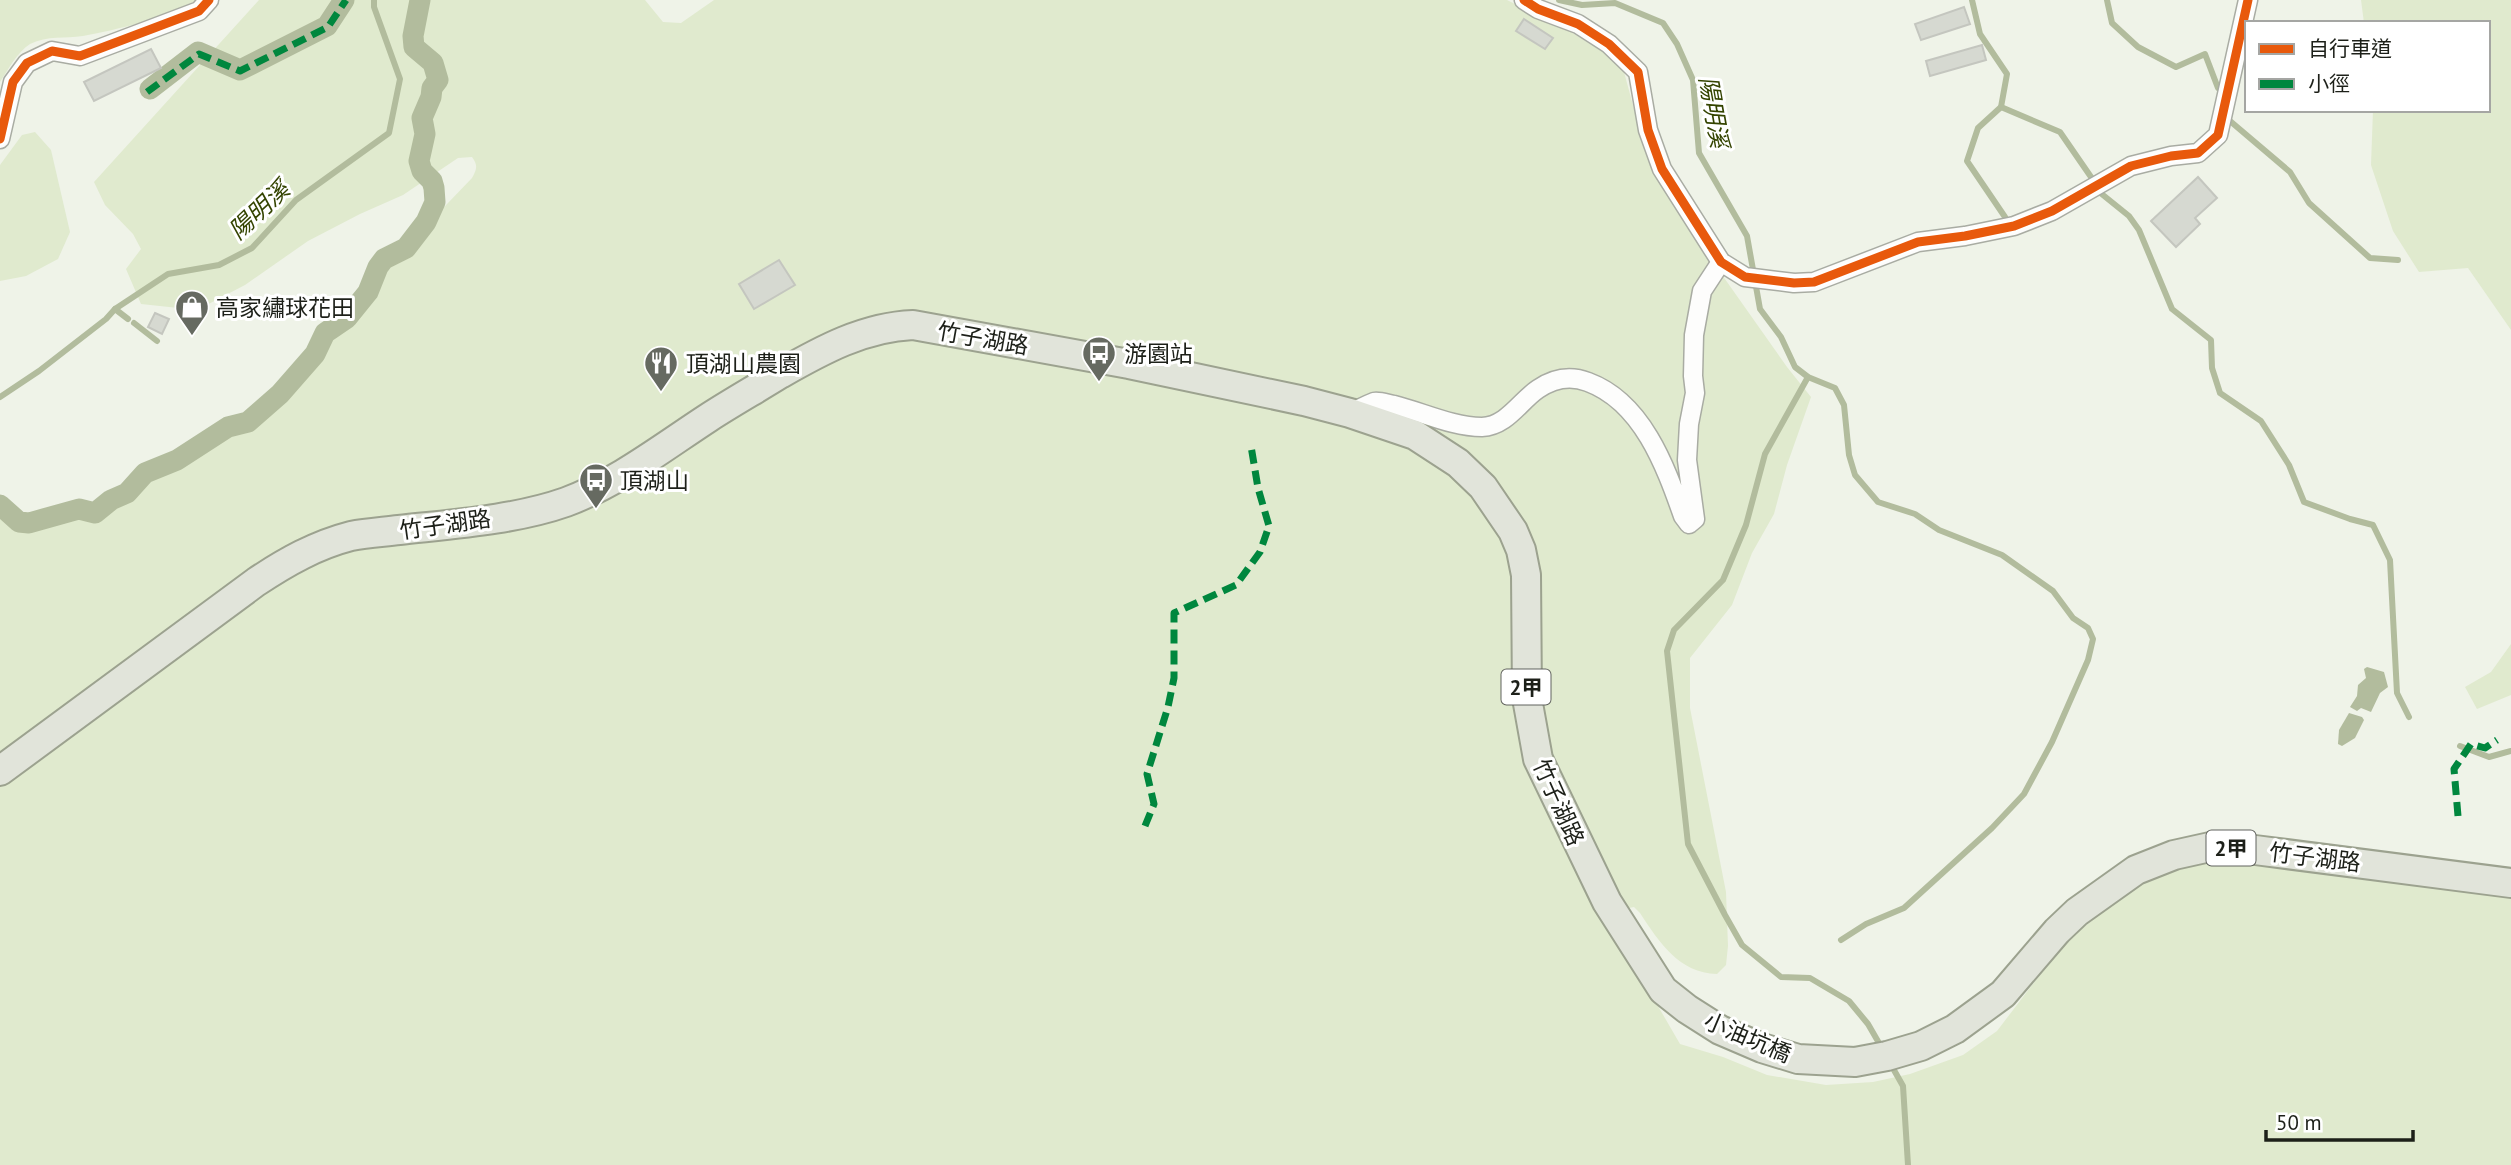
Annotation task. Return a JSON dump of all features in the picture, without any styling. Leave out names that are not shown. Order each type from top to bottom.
[{"type":"main road","name":"竹子湖路","points":[[0,771],[256,582],[315,547],[352,536],[478,520],[533,511],[566,502],[643,462],[710,416],[808,358],[863,333],[892,325],[913,324],[1129,364],[1350,413],[1415,435],[1458,463],[1483,487],[1513,531],[1521,550],[1526,575],[1527,698],[1538,759],[1607,902],[1663,990],[1687,1009]]},
{"type":"main road","name":"竹子湖路","points":[[2003,994],[2057,931],[2077,912],[2136,870],[2174,855],[2210,847],[2255,850],[2511,883]]},
{"type":"main road","name":"小油坑橋","points":[[1687,1009],[1720,1030],[1762,1048],[1798,1059],[1855,1062],[1921,1046],[1955,1029],[2003,994]]},
{"type":"street","points":[[0,139],[13,82],[27,62],[52,51],[80,56],[199,12],[209,0]]},
{"type":"street","points":[[1524,0],[1538,9],[1578,24],[1609,44],[1638,72],[1648,130],[1662,169],[1721,262],[1745,277],[1794,283],[1814,282],[1918,242],[2014,226],[2052,211],[2131,166],[2171,156],[2198,153],[2218,135],[2248,0]]},
{"type":"street","points":[[1350,413],[1376,401],[1455,423],[1483,427],[1501,422],[1537,389],[1558,378],[1579,379],[1603,388],[1633,414],[1655,449],[1683,516],[1689,524],[1695,519],[1688,460],[1689,424],[1695,393],[1692,376],[1693,335],[1702,291],[1721,262]]},
{"type":"shaded area","points":[[0,0],[196,0],[157,18],[126,27],[83,36],[43,39],[30,44],[17,56],[0,82]]},
{"type":"shaded area","points":[[259,0],[645,0],[663,22],[681,23],[714,0],[1507,0],[1571,32],[1603,52],[1624,72],[1640,131],[1708,255],[1811,397],[1787,465],[1774,514],[1752,553],[1732,605],[1690,658],[1690,708],[1726,892],[1726,965],[1717,974],[1692,968],[1681,962],[1663,945],[1634,907],[1624,909],[1651,994],[1680,1044],[1723,1057],[1767,1075],[1826,1085],[1873,1082],[1910,1074],[1963,1055],[1997,1031],[2065,942],[2134,887],[2179,865],[2264,861],[2511,894],[2511,1165],[0,1165],[0,512],[24,522],[63,519],[101,509],[277,394],[311,355],[342,332],[398,255],[472,178],[476,170],[472,157],[458,158],[403,195],[308,241],[245,285],[197,310],[141,304],[126,269],[141,249],[133,234],[105,205],[94,182]]},
{"type":"shaded area","points":[[2361,0],[2511,0],[2511,330],[2468,268],[2419,272],[2393,231],[2371,165],[2373,112],[2490,112],[2490,21],[2364,21]]},
{"type":"shaded area","points":[[35,132],[51,150],[70,232],[58,259],[26,276],[0,281],[0,165],[22,135]]},
{"type":"shaded area","points":[[2511,644],[2511,695],[2477,709],[2465,687],[2491,672]]},
{"type":"shaded area","points":[[2367,667],[2384,672],[2388,687],[2380,693],[2371,712],[2361,708],[2357,711],[2350,707],[2357,696],[2358,685],[2366,678],[2364,669]]},
{"type":"shaded area","points":[[2349,713],[2364,720],[2355,738],[2342,746],[2338,744],[2339,730]]},
{"type":"building","points":[[1964,7],[1970,24],[1921,40],[1915,24]]},
{"type":"building","points":[[1524,19],[1553,38],[1545,49],[1516,31]]},
{"type":"building","points":[[1982,45],[1986,60],[1930,76],[1926,61]]},
{"type":"building","points":[[151,49],[161,68],[94,101],[84,82]]},
{"type":"building","points":[[2198,177],[2217,198],[2195,218],[2200,224],[2176,247],[2151,221]]},
{"type":"building","points":[[779,260],[795,285],[754,309],[739,284]]},
{"type":"building","points":[[155,313],[169,319],[162,334],[148,327]]},
{"type":"waterway","points":[[150,89],[198,52],[240,70],[327,26],[344,0]]},
{"type":"waterway","name":"陽明溪","points":[[0,397],[39,371],[115,309],[168,274],[219,265],[252,248],[296,200],[389,133],[400,79],[374,7],[374,0]]},
{"type":"waterway","points":[[0,505],[19,522],[29,523],[79,509],[95,513],[111,500],[127,493],[145,473],[177,460],[228,427],[248,422],[280,394],[315,354],[325,333],[347,318],[368,292],[384,259],[406,248],[426,222],[435,202],[432,181],[422,171],[419,161],[425,134],[422,118],[432,88],[438,80],[433,63],[414,47],[413,36],[420,0]]},
{"type":"waterway","points":[[1559,0],[1582,5],[1615,3],[1663,23],[1677,44],[1693,80],[1699,153],[1747,236],[1760,309],[1781,337],[1795,367],[1808,377],[1835,388],[1844,405],[1849,455],[1855,475],[1878,502],[1915,514],[1939,530],[2002,555],[2053,591],[2073,618],[2088,628],[2093,639],[2088,660],[2052,742],[2024,794],[1992,828],[1904,908],[1866,924],[1841,940]]},
{"type":"waterway","points":[[1972,0],[1980,34],[2007,74],[2001,107],[1978,128],[1967,161],[2005,217]]},
{"type":"waterway","points":[[2107,0],[2112,23],[2138,47],[2176,67],[2205,54],[2218,88]]},
{"type":"waterway","points":[[2001,107],[2060,132],[2091,177]]},
{"type":"waterway","points":[[2230,121],[2290,172],[2309,203],[2370,258],[2398,260]]},
{"type":"waterway","points":[[2098,191],[2129,216],[2139,230],[2172,309],[2211,340],[2212,368],[2220,393],[2261,421],[2289,465],[2304,502],[2373,525],[2390,560],[2397,693],[2409,717]]},
{"type":"waterway","points":[[115,309],[128,319]]},
{"type":"waterway","points":[[134,323],[157,341]]},
{"type":"waterway","points":[[1808,377],[1765,454],[1746,525],[1723,580],[1674,630],[1667,651],[1688,844],[1742,945],[1781,977],[1810,978],[1849,1001],[1868,1024],[1883,1050]]},
{"type":"waterway","points":[[2460,746],[2489,757],[2511,751]]},
{"type":"waterway","points":[[1890,1063],[1903,1086],[1908,1165]]},
{"type":"marked path","points":[[147,92],[199,54],[240,71],[328,27],[346,0]]},
{"type":"marked path","points":[[1145,826],[1154,804],[1147,774],[1174,678],[1174,613],[1236,585],[1260,552],[1269,526],[1258,488],[1251,446]]},
{"type":"marked path","points":[[2458,816],[2454,769],[2471,744],[2485,748],[2497,740]]},
{"type":"cycle path","points":[[0,139],[13,82],[27,63],[52,51],[80,56],[199,11],[209,0]]},
{"type":"cycle path","points":[[1524,0],[1538,9],[1578,24],[1609,44],[1638,72],[1648,130],[1662,169],[1721,262],[1745,277],[1794,283],[1814,282],[1918,242],[2014,226],[2052,211],[2131,166],[2171,156],[2198,153],[2218,135],[2248,0]]},
{"type":"place","name":"高家繡球花田","points":[[192,337]]},
{"type":"place","name":"游園站","points":[[1099,383]]},
{"type":"place","name":"頂湖山農園","points":[[661,393]]},
{"type":"place","name":"頂湖山","points":[[596,510]]}]
